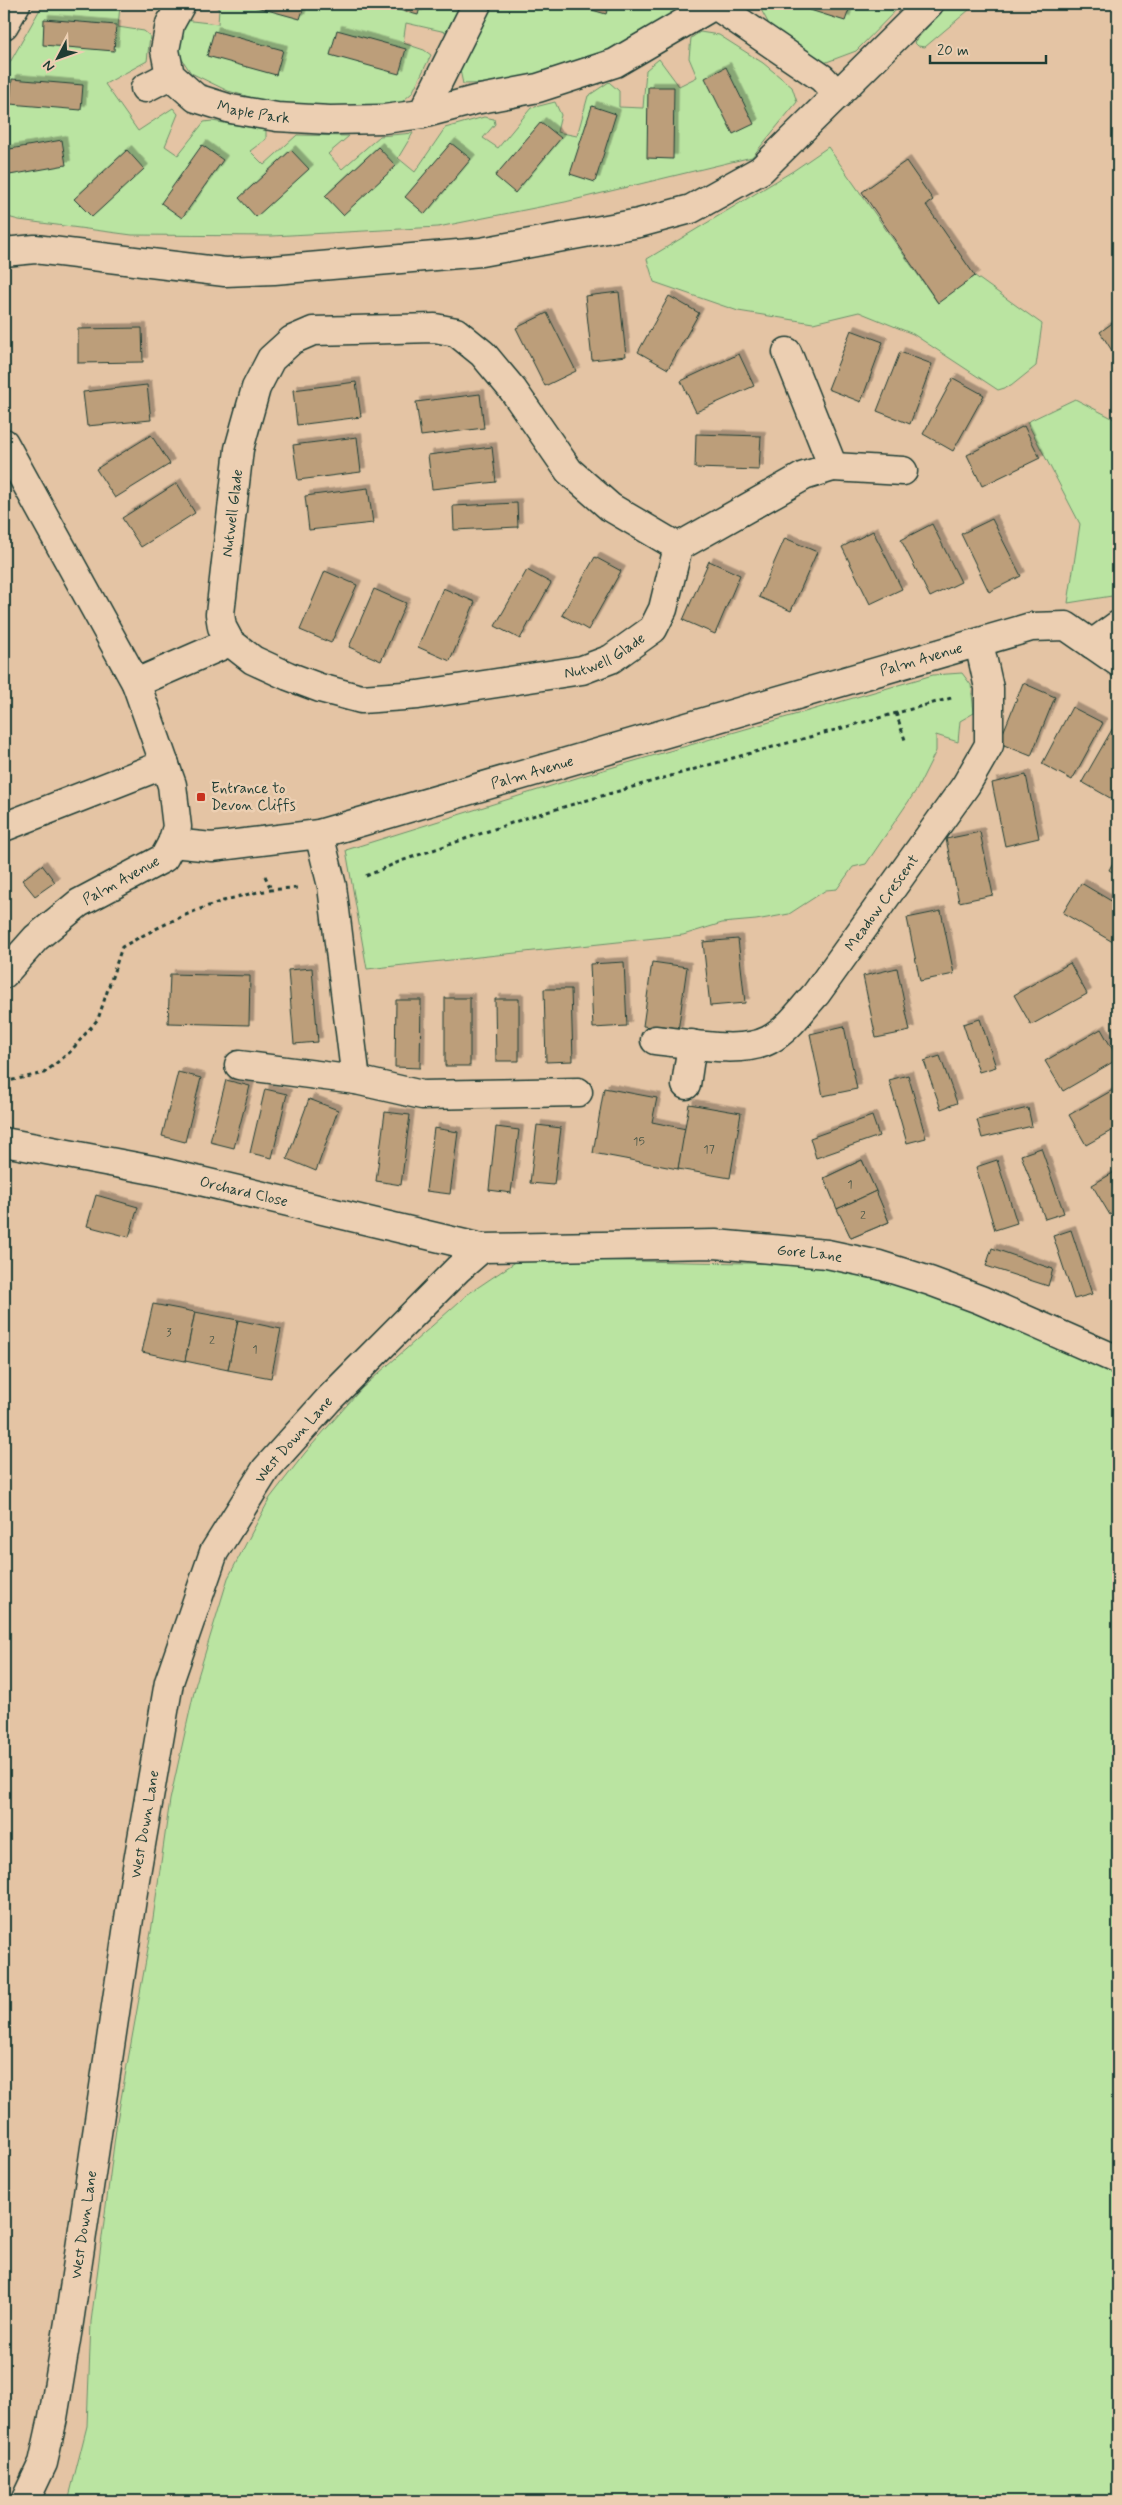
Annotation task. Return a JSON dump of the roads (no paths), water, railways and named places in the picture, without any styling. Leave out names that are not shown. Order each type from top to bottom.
[{"type":"street","points":[[4,25],[16,4]]},
{"type":"street","points":[[145,88],[170,75],[165,50],[170,24],[181,4]]},
{"type":"street","points":[[422,114],[477,4]]},
{"type":"street","points":[[715,4],[822,78],[838,95]]},
{"type":"street","name":"Maple Park","points":[[170,75],[196,98],[231,109],[277,117],[330,120],[384,119],[422,114],[475,100],[538,88],[616,63],[715,4]]},
{"type":"street","points":[[4,252],[35,249],[225,272],[274,270],[481,252],[640,223],[691,209],[761,170],[930,4]]},
{"type":"street","name":"Nutwell Glade","points":[[435,328],[456,332],[483,354],[501,375],[569,471],[610,507],[678,547],[664,609],[654,629],[611,659],[582,670],[418,695],[361,699],[320,688],[253,660],[230,642],[222,627],[220,614],[239,449],[256,388],[271,359],[292,340],[313,331],[435,328]]},
{"type":"street","points":[[787,352],[832,467]]},
{"type":"street","points":[[4,443],[136,683],[172,785],[177,812],[177,827],[172,843]]},
{"type":"street","points":[[678,547],[804,476],[832,467],[903,471]]},
{"type":"street","points":[[1092,644],[1118,625]]},
{"type":"street","name":"Palm Avenue","points":[[4,974],[36,938],[79,903],[164,858],[172,843],[212,847],[319,834],[1031,627],[1066,626],[1118,662]]},
{"type":"street","points":[[136,683],[230,642]]},
{"type":"street","name":"Meadow Crescent","points":[[655,1040],[746,1047],[770,1040],[816,994],[966,785],[989,745],[989,688],[980,643]]},
{"type":"street","points":[[4,827],[165,764]]},
{"type":"street","points":[[319,834],[332,886],[356,1080]]},
{"type":"street","points":[[686,1085],[692,1044]]},
{"type":"street","points":[[239,1065],[356,1080],[422,1095],[578,1092]]},
{"type":"street","name":"Orchard Close","points":[[4,1142],[158,1170],[482,1248]]},
{"type":"street","name":"Gore Lane","points":[[482,1248],[715,1244],[827,1254],[879,1265],[930,1281],[981,1300],[1118,1360]]},
{"type":"street","name":"West Down Lane","points":[[25,2501],[43,2463],[56,2399],[134,1885],[169,1682],[214,1552],[266,1470],[329,1399],[458,1268],[482,1248]]},
{"type":"place","name":"Entrance to Devon Cliffs","points":[[201,797]]}]
